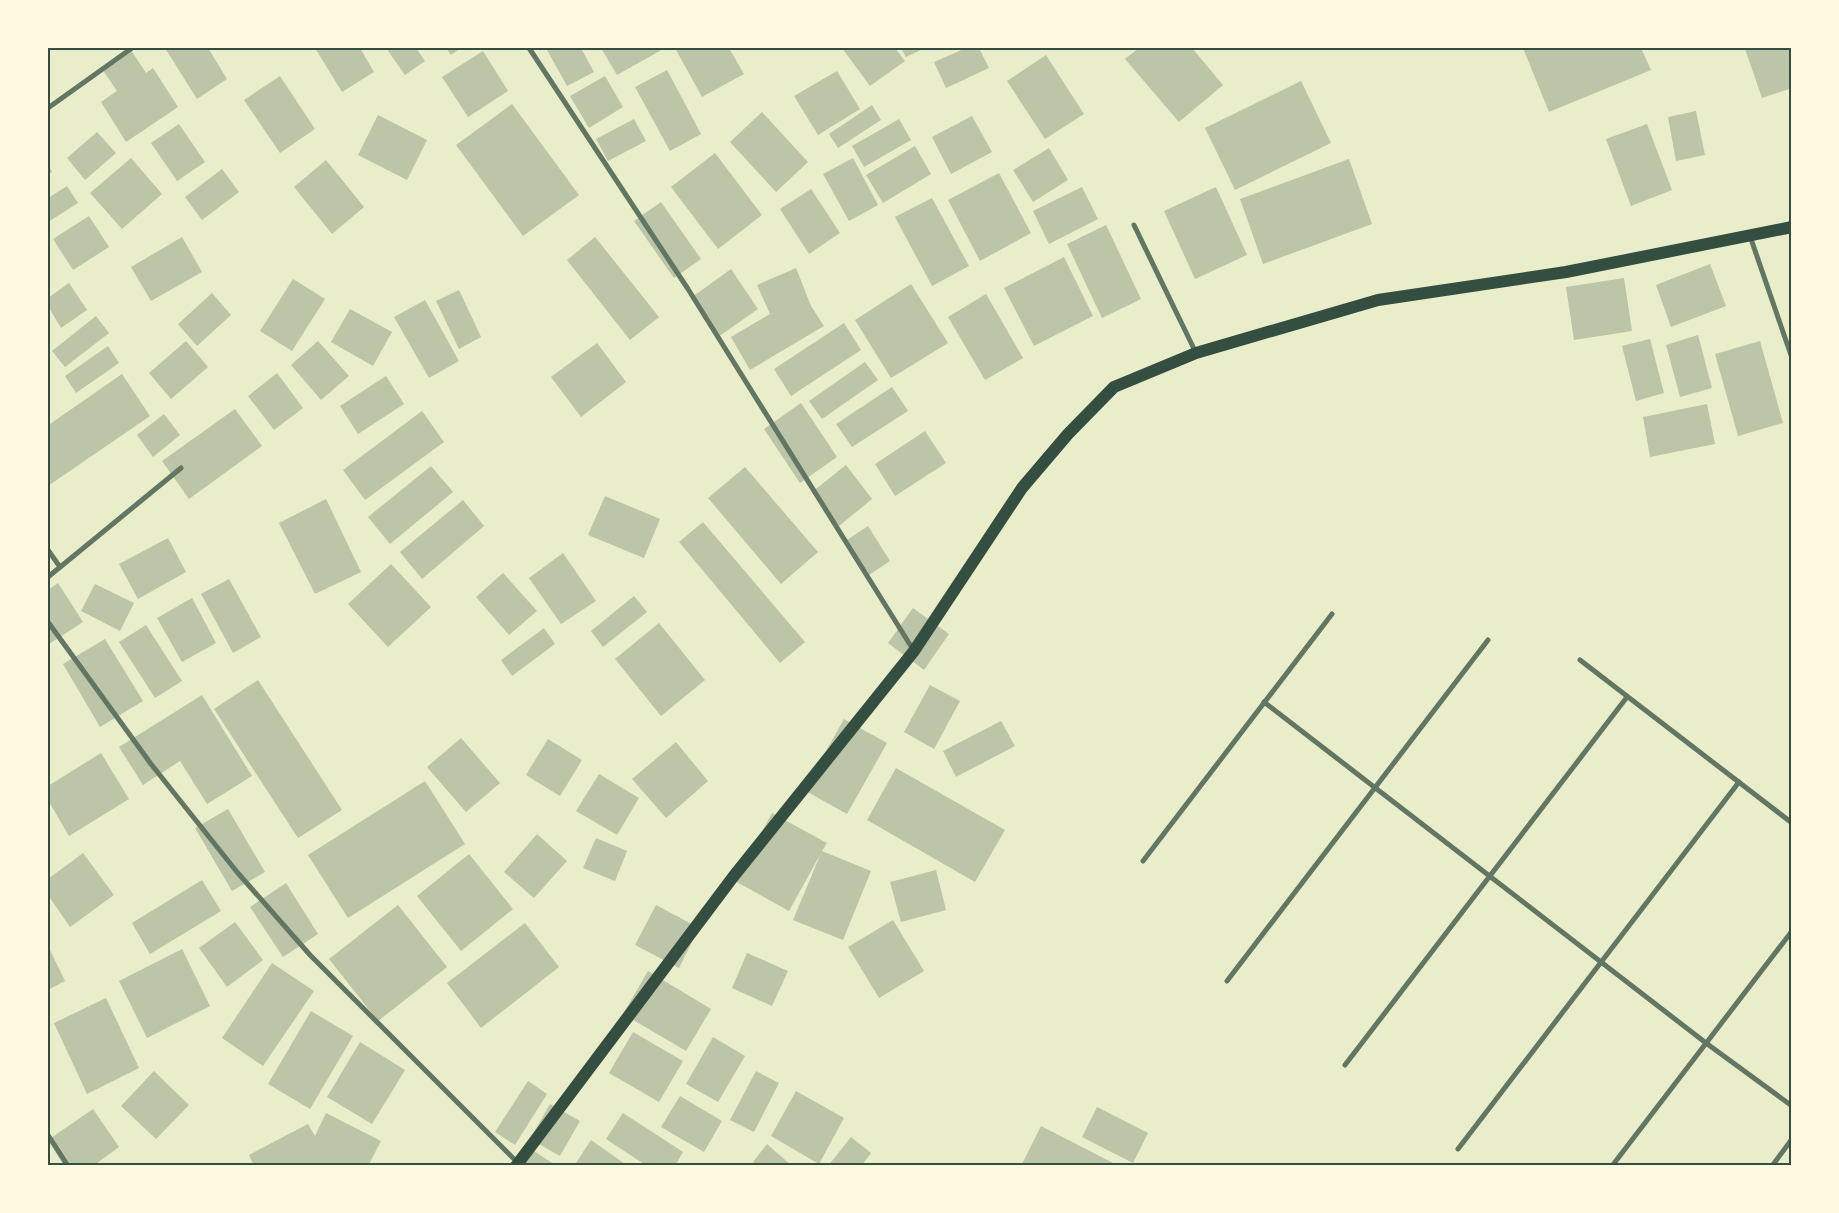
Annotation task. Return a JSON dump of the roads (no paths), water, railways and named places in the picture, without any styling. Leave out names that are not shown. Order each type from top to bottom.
[{"type":"main road","points":[[517,1164],[732,877],[914,651],[1022,488],[1068,434],[1114,387],[1196,353],[1378,300],[1566,272],[1792,227]]},
{"type":"street","points":[[48,108],[132,48]]},
{"type":"street","points":[[529,48],[688,289],[914,651]]},
{"type":"street","points":[[1134,225],[1196,353]]},
{"type":"street","points":[[1750,235],[1792,358]]},
{"type":"street","points":[[48,577],[182,468]]},
{"type":"street","points":[[48,550],[60,567]]},
{"type":"street","points":[[1143,861],[1332,614]]},
{"type":"street","points":[[48,622],[151,764],[237,872],[310,954],[517,1164]]},
{"type":"street","points":[[1227,981],[1488,640]]},
{"type":"street","points":[[1580,660],[1792,823]]},
{"type":"street","points":[[1345,1065],[1627,697]]},
{"type":"street","points":[[1264,702],[1706,1043],[1792,1106]]},
{"type":"street","points":[[1458,1149],[1739,782]]},
{"type":"street","points":[[1612,1166],[1792,931]]},
{"type":"street","points":[[48,1135],[68,1166]]},
{"type":"street","points":[[1772,1166],[1792,1139]]}]
